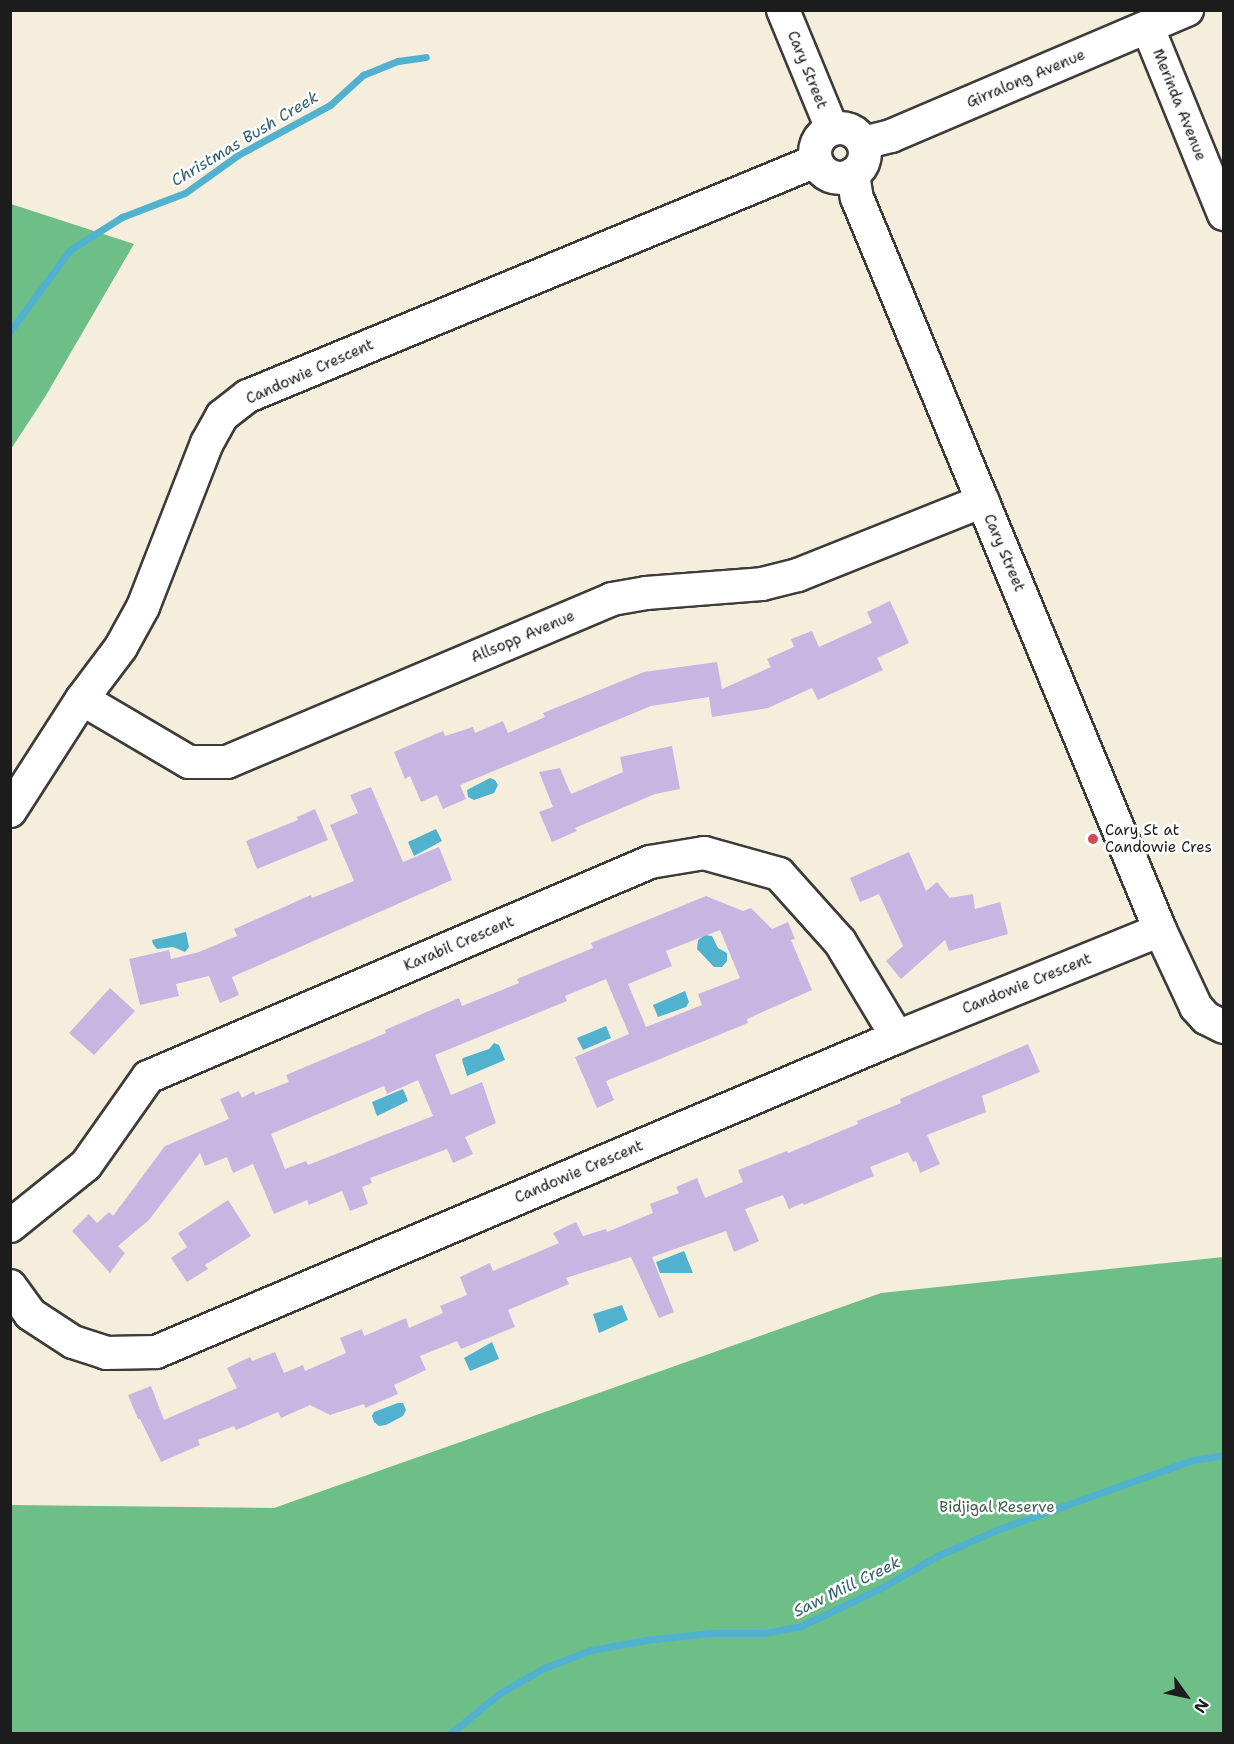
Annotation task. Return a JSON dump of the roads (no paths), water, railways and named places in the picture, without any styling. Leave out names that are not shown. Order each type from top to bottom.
[{"type":"street","name":"Cary Street","points":[[783,10],[832,129]]},
{"type":"street","name":"Girralong Avenue","points":[[864,143],[891,136],[1187,10]]},
{"type":"street","name":"Merinda Avenue","points":[[1148,28],[1224,214]]},
{"type":"street","points":[[844,128],[854,132],[864,143],[865,154],[862,166],[854,174],[837,178],[827,174],[816,160],[817,142],[832,129],[844,128]]},
{"type":"street","name":"Candowie Crescent","points":[[10,811],[82,699],[121,647],[143,607],[207,443],[222,416],[248,396],[816,160]]},
{"type":"street","name":"Cary Street","points":[[854,174],[857,198],[1160,930],[1196,1008],[1206,1018],[1224,1027]]},
{"type":"street","name":"Allsopp Avenue","points":[[82,699],[189,762],[227,762],[612,599],[646,593],[762,584],[798,575],[983,501]]},
{"type":"street","name":"Karabil Crescent","points":[[10,1226],[86,1165],[148,1077],[650,862],[704,853],[779,874],[840,942],[897,1037]]},
{"type":"street","name":"Candowie Crescent","points":[[10,1286],[30,1314],[73,1342],[106,1353],[156,1352],[897,1037],[1160,930]]},
{"type":"water","points":[[490,778],[498,785],[494,793],[474,800],[468,797],[467,790]]},
{"type":"water","points":[[436,829],[442,841],[414,856],[408,842]]},
{"type":"water","points":[[186,932],[189,947],[185,952],[173,947],[157,949],[153,944],[152,940]]},
{"type":"water","points":[[705,935],[712,936],[718,948],[727,953],[727,961],[722,967],[714,967],[697,949],[698,940]]},
{"type":"water","points":[[685,991],[689,1002],[686,1007],[658,1017],[653,1005]]},
{"type":"water","points":[[606,1026],[611,1038],[583,1050],[577,1038]]},
{"type":"water","points":[[494,1043],[499,1045],[505,1060],[467,1076],[463,1058],[489,1049]]},
{"type":"water","points":[[403,1089],[408,1101],[377,1116],[372,1102]]},
{"type":"water","points":[[684,1251],[693,1273],[660,1273],[656,1262]]},
{"type":"water","points":[[622,1305],[628,1320],[599,1333],[593,1314]]},
{"type":"water","points":[[492,1342],[499,1359],[470,1371],[464,1358]]},
{"type":"water","points":[[403,1403],[406,1410],[403,1416],[386,1425],[379,1426],[374,1422],[372,1416],[374,1412]]},
{"type":"waterway","name":"Christmas Bush Creek","points":[[10,331],[70,250],[122,217],[185,193],[238,155],[330,105],[363,75],[398,61],[426,57]]},
{"type":"waterway","name":"Saw Mill Creek","points":[[450,1734],[500,1693],[544,1668],[591,1650],[646,1640],[711,1633],[765,1633],[801,1626],[881,1588],[937,1556],[999,1529],[1193,1460],[1224,1455]]},
{"type":"place","name":"Cary St at Candowie Cres","points":[[1093,839]]},
{"type":"park label","name":"Bidjigal Reserve","points":[[997,1508]]}]
